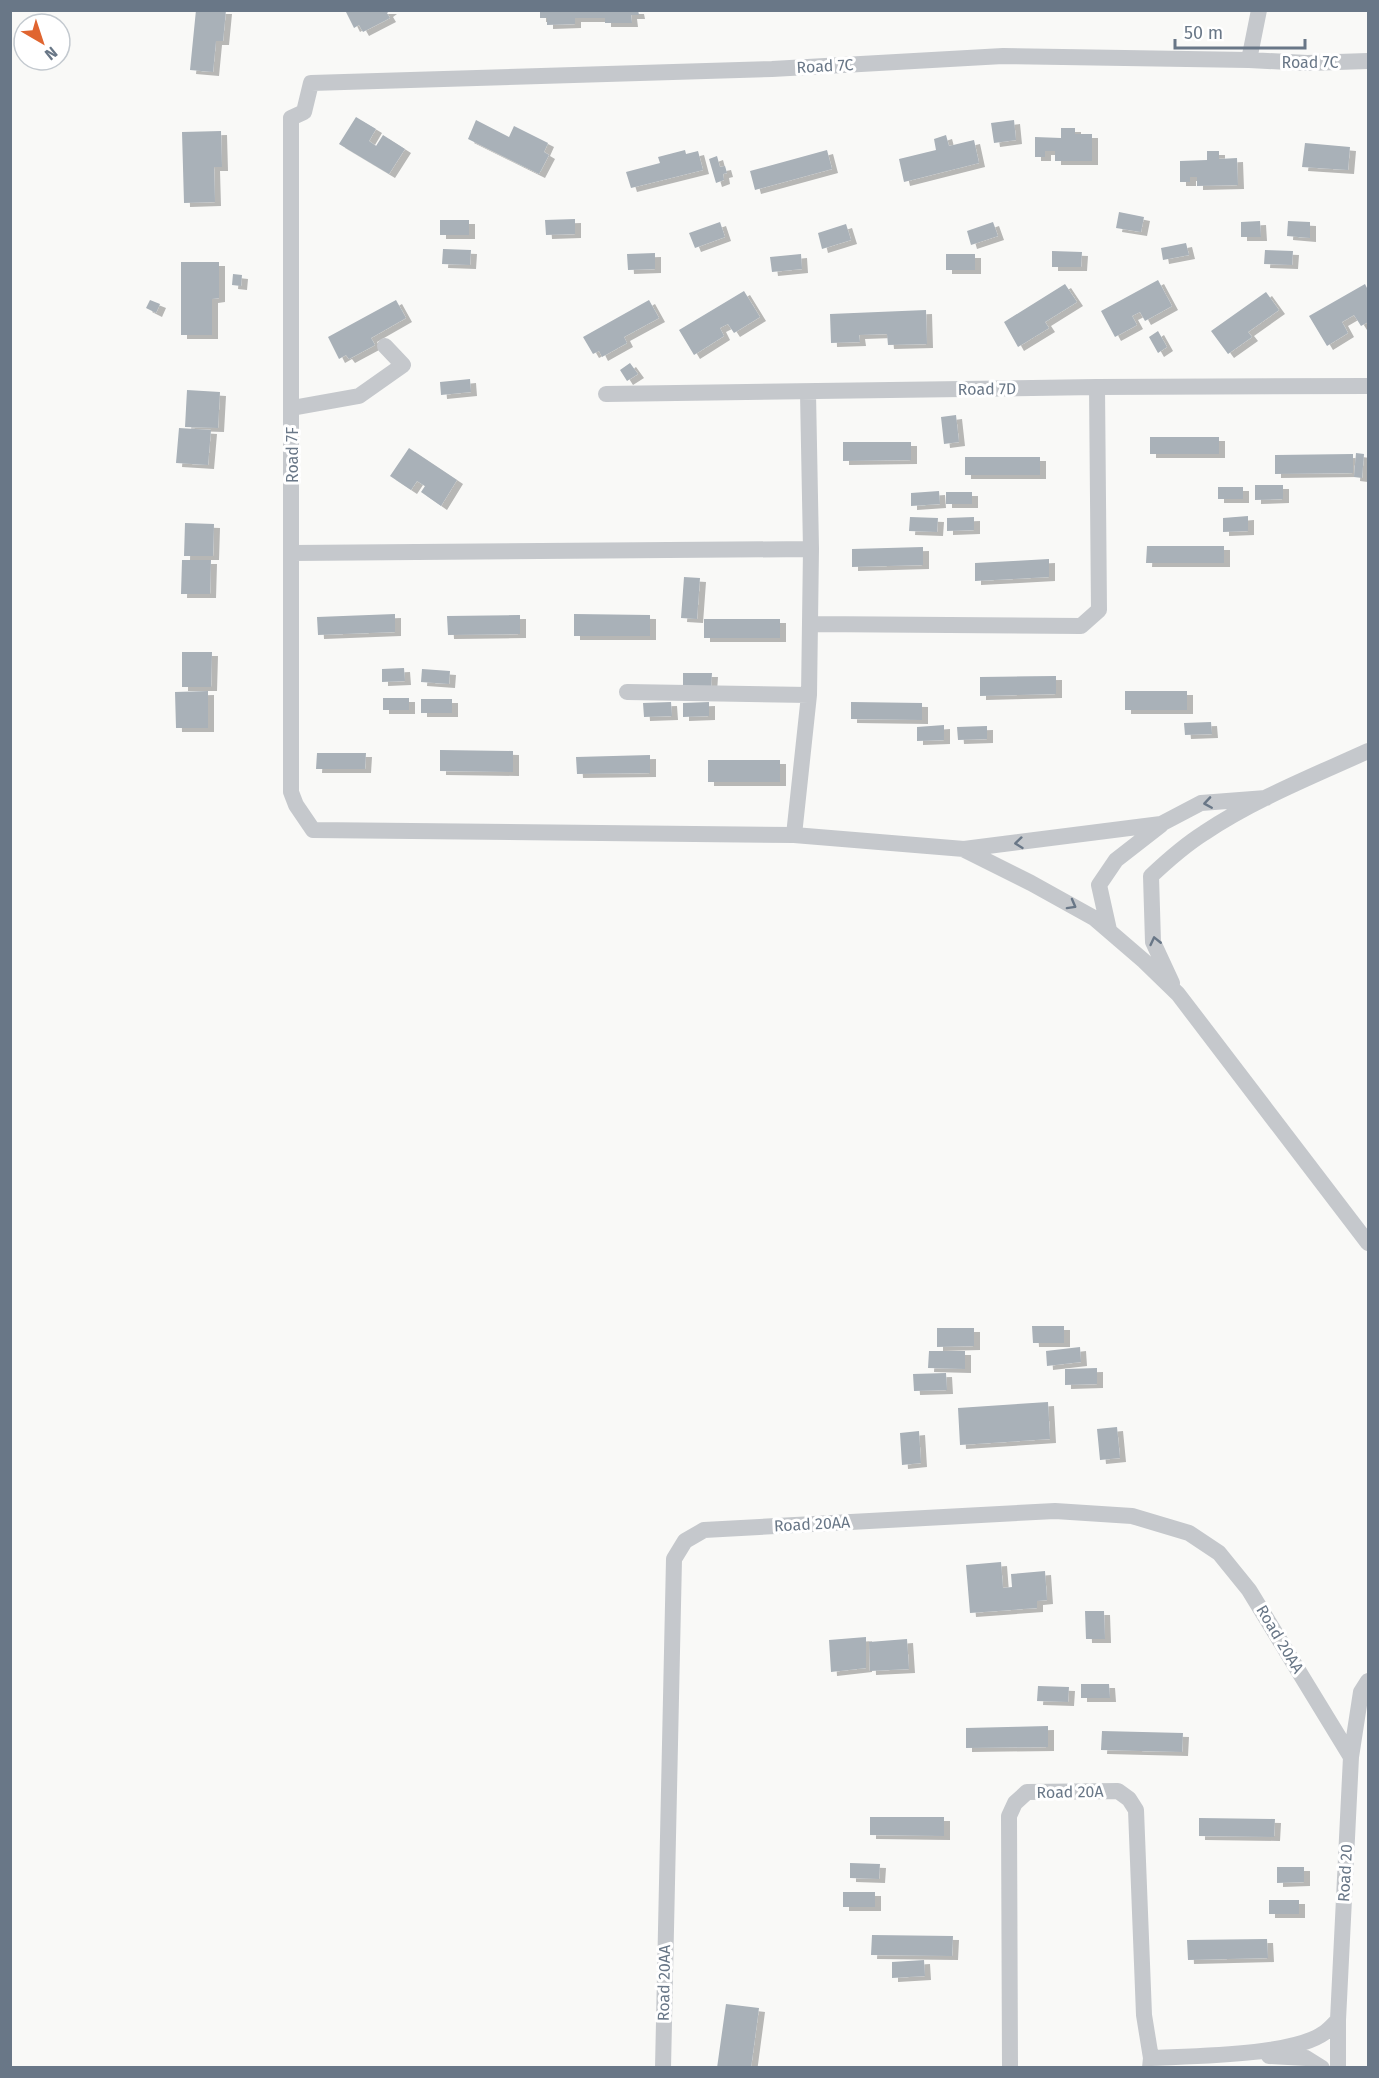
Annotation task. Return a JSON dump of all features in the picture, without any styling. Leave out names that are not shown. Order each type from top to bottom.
[{"type":"street","points":[[1249,60],[1260,10]]},
{"type":"street","name":"Road 7C","points":[[304,112],[311,83],[771,69],[1002,56],[1307,63],[1368,61]]},
{"type":"street","name":"Road 7F","points":[[304,112],[291,118],[291,792],[296,805],[313,830],[794,835]]},
{"type":"street","points":[[292,408],[359,396],[404,364],[385,346]]},
{"type":"street","name":"Road 7D","points":[[606,394],[808,393],[1097,387],[1368,386]]},
{"type":"street","points":[[811,624],[1081,626],[1091,619],[1099,610],[1097,387]]},
{"type":"street","points":[[808,393],[811,549],[809,695],[794,835],[964,849],[1161,824]]},
{"type":"street","points":[[292,553],[811,549]]},
{"type":"street","points":[[627,692],[809,695]]},
{"type":"street","points":[[1178,994],[1153,942],[1151,876],[1178,852],[1206,832],[1266,798],[1368,751]]},
{"type":"street","points":[[1110,931],[1099,885],[1116,860],[1161,824],[1201,803],[1266,798]]},
{"type":"street","points":[[964,849],[1095,918],[1178,994],[1368,1243]]},
{"type":"street","name":"Road 20AA","points":[[663,2067],[674,1559],[685,1541],[704,1530],[1055,1511],[1132,1516],[1189,1533],[1219,1553],[1250,1590],[1351,1757]]},
{"type":"street","name":"Road 20","points":[[1338,2067],[1338,2020],[1351,1757],[1361,1692],[1368,1681]]},
{"type":"street","name":"Road 20A","points":[[1010,2067],[1009,1816],[1015,1803],[1028,1792],[1118,1791],[1129,1799],[1136,1810],[1144,2015],[1151,2063],[1247,2052],[1308,2041],[1324,2033],[1338,2020]]},
{"type":"street","name":"Road 20A","points":[[1247,2052],[1275,2057],[1306,2058],[1322,2067]]},
{"type":"building","points":[[196,10],[226,10],[223,41],[216,41],[213,72],[190,70]]},
{"type":"building","points":[[345,10],[391,10],[387,13],[390,18],[363,32],[359,25],[354,28]]},
{"type":"building","points":[[540,10],[638,10],[639,15],[631,15],[632,23],[605,23],[605,18],[575,18],[575,24],[547,25],[547,18],[540,18]]},
{"type":"building","points":[[356,117],[376,129],[369,141],[376,146],[383,135],[405,149],[389,174],[339,144]]},
{"type":"building","points":[[476,120],[509,137],[514,126],[548,143],[544,152],[549,155],[539,174],[468,139]]},
{"type":"building","points":[[1014,120],[1016,140],[994,143],[991,123]]},
{"type":"building","points":[[1061,128],[1075,128],[1075,134],[1092,134],[1092,161],[1055,161],[1055,151],[1045,151],[1045,157],[1035,157],[1035,137],[1061,138]]},
{"type":"building","points":[[221,131],[222,167],[214,167],[215,202],[184,203],[182,132]]},
{"type":"building","points":[[946,135],[949,146],[974,140],[979,163],[904,182],[899,159],[936,150],[934,139]]},
{"type":"building","points":[[1305,143],[1350,147],[1348,170],[1302,167]]},
{"type":"building","points":[[685,150],[686,154],[698,151],[703,170],[631,188],[626,172],[660,163],[658,157]]},
{"type":"building","points":[[827,150],[832,169],[755,190],[750,171]]},
{"type":"building","points":[[1207,151],[1219,151],[1219,159],[1237,158],[1238,185],[1197,186],[1197,177],[1190,177],[1190,182],[1180,182],[1180,161],[1207,160]]},
{"type":"building","points":[[717,156],[720,167],[725,166],[727,173],[723,174],[724,180],[716,183],[709,159]]},
{"type":"building","points":[[1119,212],[1144,217],[1141,232],[1116,228]]},
{"type":"building","points":[[575,219],[575,234],[546,235],[545,220]]},
{"type":"building","points":[[440,220],[469,220],[469,235],[440,235]]},
{"type":"building","points":[[1260,221],[1261,237],[1241,237],[1241,222]]},
{"type":"building","points":[[1288,221],[1310,222],[1310,238],[1287,236]]},
{"type":"building","points":[[720,222],[725,237],[695,248],[689,233]]},
{"type":"building","points":[[993,222],[998,236],[971,245],[967,231]]},
{"type":"building","points":[[846,224],[851,240],[822,249],[818,233]]},
{"type":"building","points":[[1186,243],[1189,255],[1163,260],[1161,248]]},
{"type":"building","points":[[443,249],[471,250],[470,265],[442,264]]},
{"type":"building","points":[[1265,250],[1293,251],[1292,265],[1264,264]]},
{"type":"building","points":[[1052,251],[1082,252],[1081,267],[1052,267]]},
{"type":"building","points":[[655,253],[655,269],[628,270],[627,254]]},
{"type":"building","points":[[801,254],[802,269],[772,272],[770,257]]},
{"type":"building","points":[[946,254],[975,254],[975,270],[946,270]]},
{"type":"building","points":[[181,262],[219,262],[219,298],[212,299],[212,335],[181,335]]},
{"type":"building","points":[[233,274],[242,275],[241,286],[232,285]]},
{"type":"building","points":[[1158,280],[1172,306],[1145,321],[1140,312],[1132,316],[1137,325],[1115,337],[1101,311]]},
{"type":"building","points":[[1065,284],[1077,302],[1045,322],[1049,328],[1018,347],[1004,322]]},
{"type":"building","points":[[1365,284],[1368,290],[1368,322],[1361,326],[1354,315],[1342,322],[1348,333],[1327,346],[1309,316]]},
{"type":"building","points":[[744,291],[760,317],[734,333],[728,324],[720,328],[724,336],[694,355],[679,330]]},
{"type":"building","points":[[1266,292],[1279,310],[1248,332],[1252,337],[1228,354],[1211,331]]},
{"type":"building","points":[[150,300],[160,304],[156,313],[146,308]]},
{"type":"building","points":[[396,300],[406,318],[371,338],[375,345],[349,359],[346,355],[339,359],[328,337]]},
{"type":"building","points":[[649,300],[659,318],[624,337],[627,343],[602,357],[599,351],[593,354],[583,337]]},
{"type":"building","points":[[926,310],[927,344],[888,345],[887,334],[859,335],[860,342],[831,343],[830,314]]},
{"type":"building","points":[[1158,331],[1167,347],[1158,353],[1149,337]]},
{"type":"building","points":[[630,363],[638,374],[627,381],[620,370]]},
{"type":"building","points":[[470,379],[471,392],[441,395],[440,382]]},
{"type":"building","points":[[187,390],[220,392],[218,428],[185,427]]},
{"type":"building","points":[[956,415],[959,442],[944,444],[941,417]]},
{"type":"building","points":[[179,428],[211,430],[208,465],[176,463]]},
{"type":"building","points":[[1150,437],[1219,437],[1219,454],[1150,454]]},
{"type":"building","points":[[843,442],[911,442],[911,460],[843,461]]},
{"type":"building","points":[[409,448],[457,480],[441,506],[421,492],[425,486],[417,481],[411,490],[390,476]]},
{"type":"building","points":[[1356,453],[1364,454],[1362,478],[1354,477]]},
{"type":"building","points":[[1353,454],[1353,473],[1275,474],[1275,455]]},
{"type":"building","points":[[965,457],[1040,457],[1040,475],[965,475]]},
{"type":"building","points":[[1255,485],[1283,485],[1283,499],[1255,500]]},
{"type":"building","points":[[1218,487],[1243,487],[1243,499],[1218,499]]},
{"type":"building","points":[[939,491],[940,504],[911,506],[911,493]]},
{"type":"building","points":[[946,492],[972,492],[972,504],[946,504]]},
{"type":"building","points":[[1248,516],[1248,531],[1223,532],[1223,518]]},
{"type":"building","points":[[910,517],[938,518],[937,532],[909,531]]},
{"type":"building","points":[[974,517],[974,530],[947,531],[947,518]]},
{"type":"building","points":[[185,523],[214,524],[213,556],[184,556]]},
{"type":"building","points":[[1147,546],[1224,546],[1224,563],[1146,563]]},
{"type":"building","points":[[923,547],[923,565],[852,567],[852,549]]},
{"type":"building","points":[[1049,559],[1049,577],[975,581],[975,563]]},
{"type":"building","points":[[182,560],[211,560],[210,594],[181,594]]},
{"type":"building","points":[[684,577],[700,578],[697,619],[681,618]]},
{"type":"building","points":[[395,614],[395,632],[318,635],[317,617]]},
{"type":"building","points":[[574,614],[650,615],[650,636],[574,636]]},
{"type":"building","points":[[520,615],[520,634],[448,635],[447,616]]},
{"type":"building","points":[[704,619],[780,619],[780,638],[704,638]]},
{"type":"building","points":[[182,652],[212,652],[211,687],[182,687]]},
{"type":"building","points":[[404,668],[405,681],[382,682],[382,669]]},
{"type":"building","points":[[422,669],[450,671],[449,684],[421,682]]},
{"type":"building","points":[[683,673],[712,673],[711,688],[683,687]]},
{"type":"building","points":[[1056,676],[1056,694],[980,696],[980,677]]},
{"type":"building","points":[[208,691],[208,728],[176,728],[175,692]]},
{"type":"building","points":[[1125,691],[1187,691],[1187,710],[1125,710]]},
{"type":"building","points":[[383,698],[409,698],[409,710],[383,710]]},
{"type":"building","points":[[421,699],[452,699],[452,713],[421,713]]},
{"type":"building","points":[[671,702],[672,716],[644,717],[643,703]]},
{"type":"building","points":[[709,702],[709,716],[683,717],[683,703]]},
{"type":"building","points":[[851,702],[922,703],[922,720],[851,719]]},
{"type":"building","points":[[1211,722],[1212,734],[1185,735],[1184,723]]},
{"type":"building","points":[[944,725],[944,740],[917,741],[917,727]]},
{"type":"building","points":[[987,726],[987,739],[958,740],[957,727]]},
{"type":"building","points":[[440,750],[513,751],[513,772],[440,771]]},
{"type":"building","points":[[317,753],[366,753],[365,769],[316,769]]},
{"type":"building","points":[[650,755],[650,773],[577,774],[576,757]]},
{"type":"building","points":[[708,760],[780,760],[780,782],[708,782]]},
{"type":"building","points":[[1032,1326],[1064,1326],[1064,1343],[1033,1343]]},
{"type":"building","points":[[937,1328],[974,1328],[974,1346],[937,1347]]},
{"type":"building","points":[[1080,1347],[1081,1362],[1047,1366],[1046,1351]]},
{"type":"building","points":[[929,1351],[965,1351],[965,1369],[928,1368]]},
{"type":"building","points":[[1097,1368],[1097,1384],[1065,1385],[1065,1369]]},
{"type":"building","points":[[946,1373],[947,1390],[914,1391],[913,1374]]},
{"type":"building","points":[[1048,1402],[1050,1439],[960,1445],[958,1408]]},
{"type":"building","points":[[1117,1427],[1120,1458],[1100,1460],[1097,1429]]},
{"type":"building","points":[[919,1431],[921,1463],[902,1465],[900,1433]]},
{"type":"building","points":[[1001,1562],[1003,1588],[1012,1587],[1011,1574],[1045,1571],[1047,1600],[1037,1601],[1037,1608],[970,1613],[966,1565]]},
{"type":"building","points":[[1085,1611],[1104,1611],[1105,1639],[1086,1639]]},
{"type":"building","points":[[866,1637],[866,1668],[831,1672],[829,1640]]},
{"type":"building","points":[[907,1639],[909,1669],[870,1671],[869,1642]]},
{"type":"building","points":[[1081,1684],[1109,1684],[1110,1698],[1081,1698]]},
{"type":"building","points":[[1038,1686],[1069,1687],[1068,1702],[1037,1701]]},
{"type":"building","points":[[1048,1726],[1048,1747],[966,1748],[966,1728]]},
{"type":"building","points":[[1102,1731],[1183,1733],[1182,1752],[1101,1750]]},
{"type":"building","points":[[870,1817],[944,1817],[944,1836],[870,1835]]},
{"type":"building","points":[[1199,1818],[1275,1819],[1274,1837],[1199,1836]]},
{"type":"building","points":[[850,1863],[880,1864],[879,1879],[850,1878]]},
{"type":"building","points":[[1277,1867],[1304,1867],[1304,1882],[1277,1883]]},
{"type":"building","points":[[843,1892],[875,1892],[875,1907],[843,1907]]},
{"type":"building","points":[[1269,1900],[1299,1900],[1299,1914],[1269,1914]]},
{"type":"building","points":[[872,1935],[953,1936],[952,1956],[871,1955]]},
{"type":"building","points":[[1267,1939],[1268,1958],[1188,1960],[1187,1940]]},
{"type":"building","points":[[924,1960],[925,1976],[892,1978],[892,1962]]},
{"type":"building","points":[[726,2004],[759,2008],[751,2068],[717,2068]]}]
